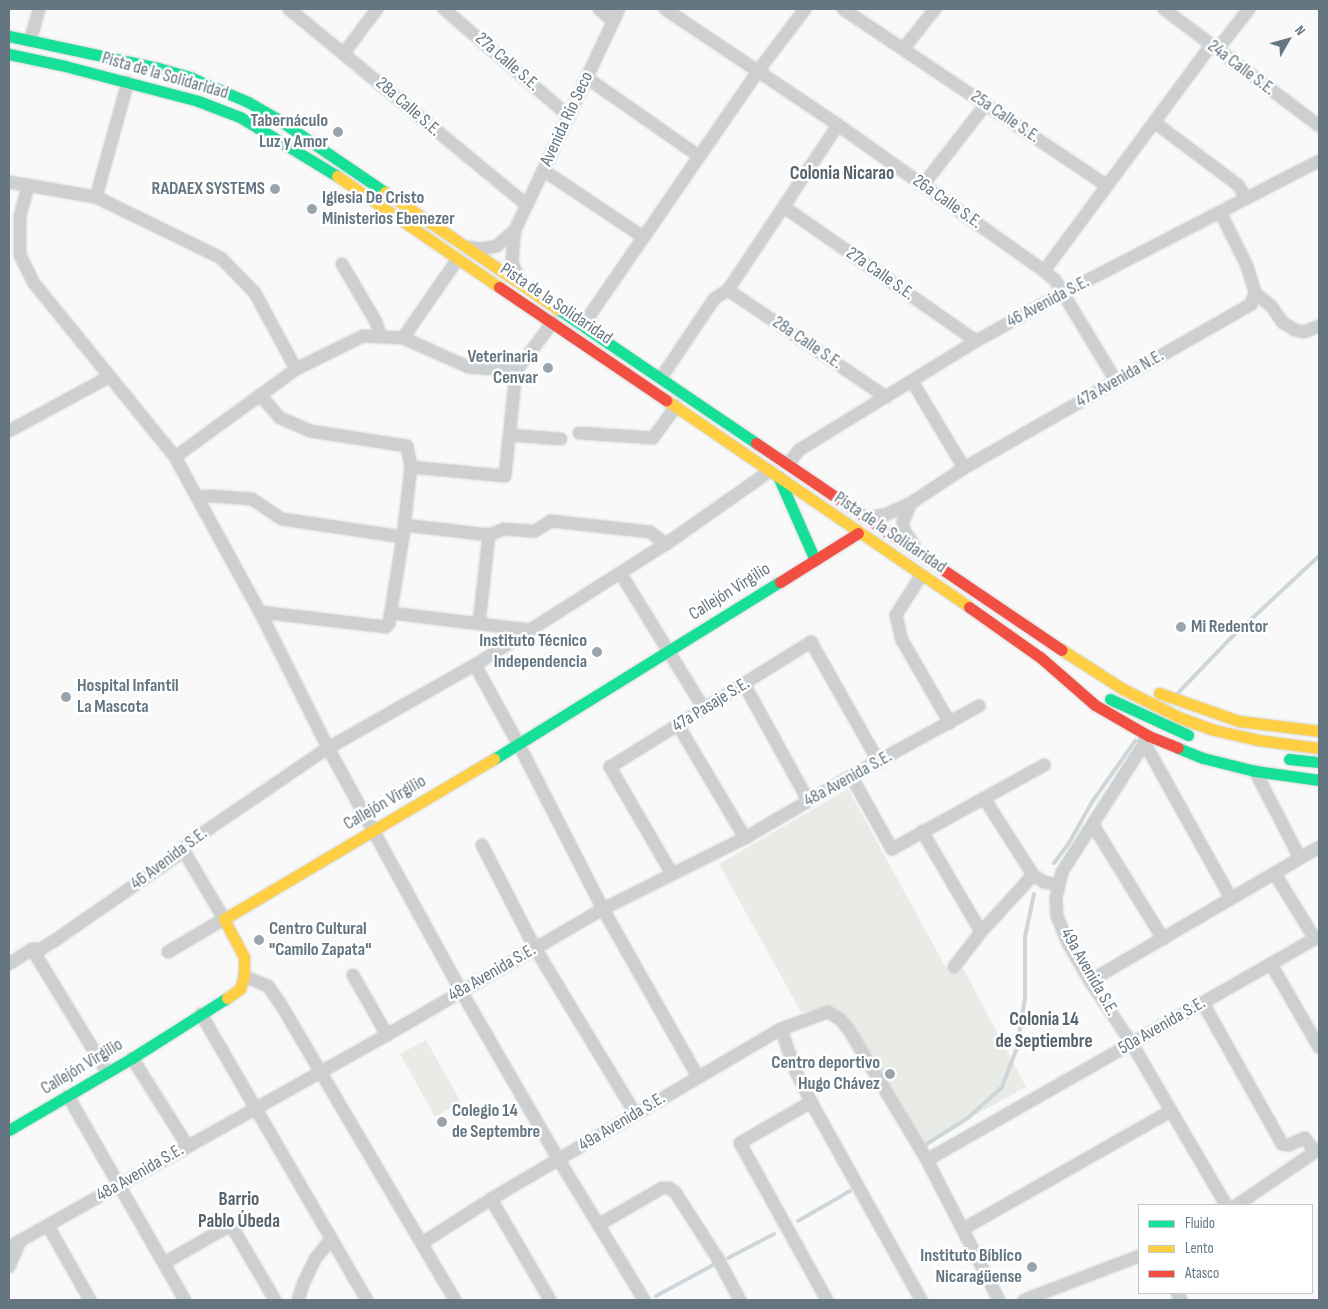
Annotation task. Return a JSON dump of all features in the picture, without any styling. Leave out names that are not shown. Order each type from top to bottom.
[{"type":"main road","name":"Pista de la Solidaridad","points":[[9,36],[158,68],[225,91],[276,118],[1123,689],[1181,718],[1214,730],[1268,742],[1319,748]]},
{"type":"main road","name":"Pista de la Solidaridad","points":[[9,54],[128,82],[198,101],[240,118],[325,168],[676,406],[1046,661],[1115,702],[1196,738]]},
{"type":"main road","points":[[774,474],[815,560]]},
{"type":"main road","name":"Callejón Virgilio","points":[[224,919],[519,745],[858,533]]},
{"type":"main road","name":"Pista de la Solidaridad","points":[[1005,611],[1047,628],[1104,662]]},
{"type":"main road","name":"Pista de la Solidaridad","points":[[1046,661],[1095,705],[1146,739],[1203,758],[1255,772],[1319,780]]},
{"type":"main road","points":[[1150,688],[1182,703],[1239,721],[1319,731]]},
{"type":"main road","points":[[1277,758],[1319,762]]},
{"type":"main road","points":[[224,919],[244,956],[244,976]]},
{"type":"main road","name":"Callejón Virgilio","points":[[9,1130],[132,1058],[240,989],[244,976]]},
{"type":"street","points":[[30,41],[39,9]]},
{"type":"street","name":"28a Calle S.E.","points":[[288,9],[344,53],[450,144],[527,205]]},
{"type":"street","points":[[344,53],[377,9]]},
{"type":"street","name":"27a Calle S.E.","points":[[444,9],[569,116]]},
{"type":"street","points":[[599,9],[613,21]]},
{"type":"street","name":"Avenida Río Seco","points":[[522,283],[512,262],[516,230],[619,9]]},
{"type":"street","name":"26a Calle S.E.","points":[[665,9],[838,125],[1044,271],[1054,280],[1116,381]]},
{"type":"street","points":[[583,325],[758,71],[804,9]]},
{"type":"street","name":"25a Calle S.E.","points":[[843,9],[904,48],[1106,185]]},
{"type":"street","points":[[904,48],[935,9]]},
{"type":"street","name":"24a Calle S.E.","points":[[1164,9],[1319,126]]},
{"type":"street","points":[[1044,271],[1154,122],[1214,47],[1249,9]]},
{"type":"street","points":[[587,78],[699,156]]},
{"type":"street","points":[[96,197],[128,82]]},
{"type":"street","points":[[923,185],[986,104]]},
{"type":"street","points":[[1154,122],[1238,185],[1246,198]]},
{"type":"street","points":[[661,378],[714,299],[728,290],[838,125]]},
{"type":"street","name":"46 Avenida S.E.","points":[[789,463],[799,450],[976,341],[1061,294],[1319,161]]},
{"type":"street","points":[[543,170],[644,237]]},
{"type":"street","points":[[9,182],[96,197],[221,258],[255,294],[296,369]]},
{"type":"street","points":[[28,186],[20,216],[20,255],[33,282],[175,457],[199,497],[260,612],[328,748],[462,991],[559,1160],[600,1224],[639,1298]]},
{"type":"street","name":"27a Calle S.E.","points":[[784,207],[976,341]]},
{"type":"street","points":[[1220,212],[1247,266],[1255,293],[1272,307],[1282,322],[1295,330],[1304,332],[1319,326]]},
{"type":"street","name":"Avenida Río Seco","points":[[468,247],[480,249],[497,246],[516,230]]},
{"type":"street","points":[[403,338],[458,259]]},
{"type":"street","points":[[342,264],[376,322],[381,337]]},
{"type":"street","name":"28a Calle S.E.","points":[[728,290],[886,397]]},
{"type":"street","name":"47a Avenida N.E.","points":[[869,517],[885,515],[911,502],[964,468],[1251,304],[1255,293]]},
{"type":"street","points":[[411,467],[505,476],[516,371],[553,322]]},
{"type":"street","points":[[175,457],[296,369],[363,336],[403,338],[468,367],[516,371]]},
{"type":"street","points":[[9,431],[110,377]]},
{"type":"street","points":[[912,380],[964,468]]},
{"type":"street","points":[[260,395],[280,418],[310,432],[407,446],[411,467],[404,531],[389,623],[382,628],[260,612]]},
{"type":"street","points":[[579,433],[653,438],[676,406]]},
{"type":"street","points":[[510,435],[561,439]]},
{"type":"street","name":"46 Avenida S.E.","points":[[9,964],[32,949],[41,949],[54,941],[184,851],[188,843],[328,748],[475,665],[621,574],[774,474]]},
{"type":"street","points":[[199,497],[252,499],[282,519],[404,531],[490,535],[504,529],[535,531],[550,521],[650,532],[666,544]]},
{"type":"street","points":[[911,502],[903,522],[904,530],[920,553]]},
{"type":"street","points":[[479,623],[490,535]]},
{"type":"street","points":[[621,574],[704,709]]},
{"type":"street","points":[[921,576],[896,615],[902,640],[950,723]]},
{"type":"street","points":[[391,613],[530,630]]},
{"type":"street","name":"47a Pasaje S.E.","points":[[672,874],[610,767],[811,642],[879,762]]},
{"type":"street","points":[[475,665],[519,745],[603,909],[698,1078]]},
{"type":"street","points":[[744,684],[808,800]]},
{"type":"street","name":"48a Avenida S.E.","points":[[14,1244],[386,1035],[603,909],[745,838],[808,800],[979,706]]},
{"type":"street","points":[[678,725],[745,838]]},
{"type":"street","points":[[1146,739],[1231,898]]},
{"type":"street","name":"49a Avenida S.E.","points":[[1146,739],[1062,872],[1058,885],[1057,916],[1068,943],[1090,981],[1132,1044],[1225,1204]]},
{"type":"street","points":[[851,776],[892,849],[1044,765]]},
{"type":"street","points":[[1255,772],[1300,858]]},
{"type":"street","points":[[984,798],[1033,875],[1044,882],[1058,885]]},
{"type":"street","points":[[1093,825],[1163,940]]},
{"type":"street","points":[[922,831],[980,932]]},
{"type":"street","points":[[482,845],[535,948],[634,1113]]},
{"type":"street","points":[[1090,981],[1319,847]]},
{"type":"street","points":[[168,952],[224,919],[184,851]]},
{"type":"street","points":[[1275,874],[1317,938]]},
{"type":"street","points":[[954,967],[980,932],[1033,875]]},
{"type":"street","name":"50a Avenida S.E.","points":[[927,1160],[1317,938]]},
{"type":"street","points":[[32,949],[107,1072]]},
{"type":"street","points":[[1271,964],[1319,1047]]},
{"type":"street","points":[[353,975],[386,1035]]},
{"type":"street","points":[[244,976],[268,986],[321,1071],[455,1300]]},
{"type":"street","points":[[1203,1003],[1282,1144],[1289,1145],[1305,1138],[1317,1151],[1238,1204]]},
{"type":"street","name":"49a Avenida S.E.","points":[[422,1243],[634,1113],[781,1029],[828,1012],[841,1020],[849,1030],[927,1160]]},
{"type":"street","points":[[201,1014],[367,1300]]},
{"type":"street","points":[[781,1029],[796,1072],[810,1102],[921,1300]]},
{"type":"street","points":[[132,1058],[188,1145]]},
{"type":"street","points":[[68,1096],[185,1300]]},
{"type":"street","points":[[810,1102],[740,1143],[827,1300]]},
{"type":"street","points":[[962,1229],[1171,1111]]},
{"type":"street","points":[[927,1160],[999,1300]]},
{"type":"street","points":[[600,1224],[662,1188],[669,1188],[675,1192],[718,1259],[740,1300]]},
{"type":"street","points":[[491,1199],[550,1300]]},
{"type":"street","points":[[164,1262],[231,1225],[275,1300]]},
{"type":"street","points":[[48,1226],[90,1300]]},
{"type":"street","points":[[298,1300],[315,1259],[331,1239]]},
{"type":"street","points":[[9,1267],[14,1244]]},
{"type":"street","points":[[1024,1300],[1138,1256]]},
{"type":"shaded area","points":[[848,789],[949,973],[961,968],[964,970],[1026,1087],[915,1148],[849,1036],[822,1011],[801,1012],[719,864]]},
{"type":"shaded area","points":[[426,1040],[461,1102],[435,1117],[400,1054]]},
{"type":"waterway","points":[[1178,693],[1230,639],[1319,556]]},
{"type":"waterway","points":[[1054,863],[1069,843],[1092,802],[1135,741]]},
{"type":"waterway","points":[[925,1145],[968,1118],[1002,1087],[1017,1048],[1025,998],[1025,937],[1034,894]]},
{"type":"waterway","points":[[798,1221],[850,1191]]},
{"type":"waterway","points":[[728,1258],[774,1234]]},
{"type":"waterway","points":[[656,1296],[713,1265]]},
{"type":"traffic: fast","points":[[9,36],[158,68],[192,78],[248,102],[276,118],[385,192]]},
{"type":"traffic: fast","points":[[9,54],[65,66],[198,101],[240,117],[337,176]]},
{"type":"traffic: fast","points":[[558,309],[756,443]]},
{"type":"traffic: fast","points":[[778,476],[815,560]]},
{"type":"traffic: fast","points":[[494,759],[780,582]]},
{"type":"traffic: fast","points":[[1110,699],[1188,735]]},
{"type":"traffic: fast","points":[[1178,748],[1203,758],[1255,771],[1319,780]]},
{"type":"traffic: fast","points":[[1289,759],[1319,762]]},
{"type":"traffic: fast","points":[[9,1130],[132,1058],[227,998]]},
{"type":"traffic: slow","points":[[337,176],[499,287]]},
{"type":"traffic: slow","points":[[385,192],[558,309]]},
{"type":"traffic: slow","points":[[666,400],[969,607]]},
{"type":"traffic: slow","points":[[1062,650],[1123,689],[1181,718],[1214,730],[1258,740],[1319,748]]},
{"type":"traffic: slow","points":[[1159,693],[1239,721],[1319,731]]},
{"type":"traffic: slow","points":[[227,998],[240,989],[244,976],[244,957],[224,919],[494,759]]},
{"type":"traffic: jam","points":[[499,287],[666,400]]},
{"type":"traffic: jam","points":[[756,443],[1062,650]]},
{"type":"traffic: jam","points":[[780,582],[858,533]]},
{"type":"traffic: jam","points":[[969,607],[1040,657],[1095,705],[1149,736],[1178,748]]},
{"type":"place","name":"Tabernáculo Luz y Amor","points":[[338,132]]},
{"type":"place","name":"RADAEX SYSTEMS","points":[[275,189]]},
{"type":"place","name":"Iglesia De Cristo Ministerios Ebenezer","points":[[312,209]]},
{"type":"place","name":"Veterinaria Cenvar","points":[[548,368]]},
{"type":"place","name":"Mi Redentor","points":[[1181,627]]},
{"type":"place","name":"Instituto Técnico Independencia","points":[[597,652]]},
{"type":"place","name":"Hospital Infantil La Mascota","points":[[66,697]]},
{"type":"place","name":"Centro Cultural \"Camilo Zapata\"","points":[[259,940]]},
{"type":"place","name":"Centro deportivo Hugo Chávez","points":[[890,1074]]},
{"type":"place","name":"Colegio 14 de Septembre","points":[[442,1122]]},
{"type":"place","name":"Instituto Bíblico Nicaragüense","points":[[1032,1267]]},
{"type":"district","name":"Colonia Nicarao","points":[[842,174]]},
{"type":"district","name":"Colonia 14 de Septiembre","points":[[1044,1031]]},
{"type":"district","name":"Barrio Pablo Úbeda","points":[[239,1211]]}]
